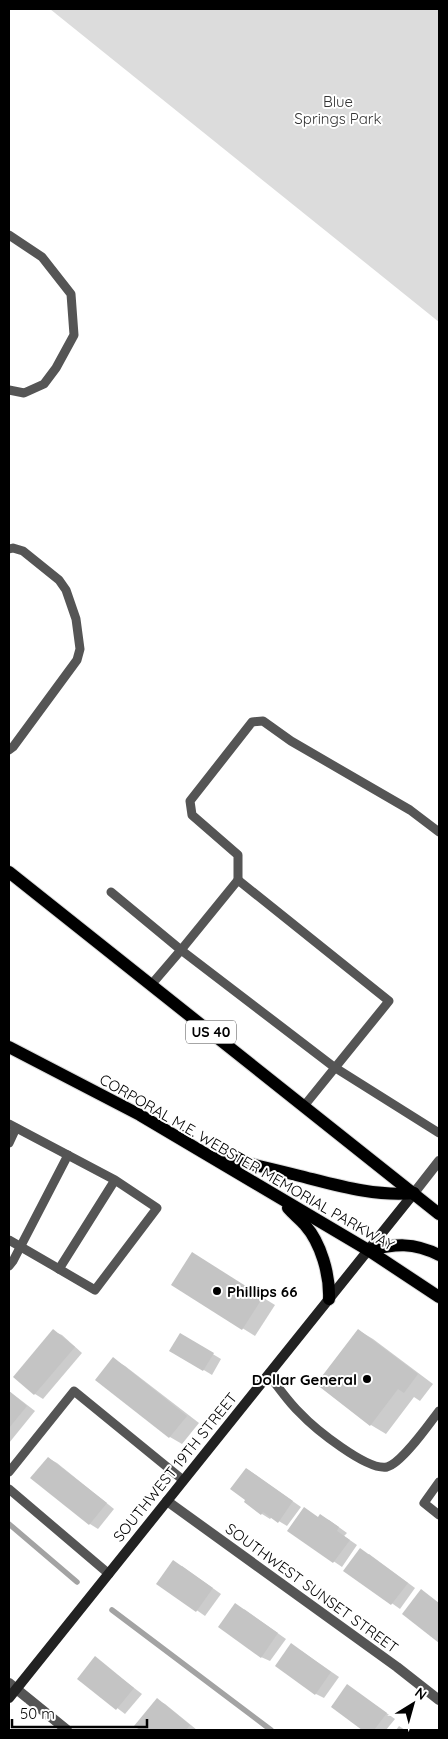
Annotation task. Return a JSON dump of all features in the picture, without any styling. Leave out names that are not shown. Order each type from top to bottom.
[{"type":"main road","name":"US 40","points":[[9,872],[439,1214]]},
{"type":"main road","name":"CORPORAL M.E. WEBSTER MEMORIAL PARKWAY","points":[[9,1048],[140,1115],[368,1250],[439,1297]]},
{"type":"main road","points":[[206,1154],[328,1183],[396,1195],[414,1193]]},
{"type":"main road","points":[[269,1191],[306,1226],[320,1251],[328,1274],[329,1299]]},
{"type":"main road","points":[[368,1250],[389,1245],[410,1245],[427,1249],[439,1255]]},
{"type":"street","name":"SOUTHWEST 19TH STREET","points":[[9,1698],[12,1686],[109,1574],[439,1161]]},
{"type":"street","name":"SOUTHWEST SUNSET STREET","points":[[167,1501],[397,1667],[439,1700]]},
{"type":"street","points":[[12,1686],[67,1730]]},
{"type":"lane","points":[[9,235],[42,257],[71,294],[74,334],[56,368],[44,384],[24,393],[9,390]]},
{"type":"lane","points":[[9,549],[13,548],[23,551],[59,580],[66,590],[76,619],[80,649],[77,660],[9,750]]},
{"type":"lane","points":[[151,984],[238,880],[238,855],[192,815],[190,800],[252,722],[263,721],[291,741],[410,810],[439,832]]},
{"type":"lane","points":[[238,880],[389,1001],[304,1106]]},
{"type":"lane","points":[[111,892],[181,950],[334,1067],[439,1133]]},
{"type":"lane","points":[[9,1143],[12,1126],[115,1180],[157,1208],[95,1290],[9,1240]]},
{"type":"lane","points":[[9,1266],[21,1247],[68,1155]]},
{"type":"lane","points":[[59,1269],[115,1180]]},
{"type":"lane","points":[[268,1375],[300,1413],[324,1434],[353,1455],[376,1466],[387,1466],[400,1459],[439,1411]]},
{"type":"lane","points":[[9,1472],[74,1391],[184,1480]]},
{"type":"lane","points":[[439,1482],[424,1503],[439,1515]]},
{"type":"lane","points":[[9,1489],[109,1574]]},
{"type":"green space","name":"Blue Springs Park","points":[[50,9],[439,9],[439,322]]},
{"type":"building","name":"Phillips 66","points":[[192,1252],[263,1297],[242,1330],[171,1285]]},
{"type":"building","points":[[53,1329],[75,1347],[34,1395],[13,1377]]},
{"type":"building","name":"Dollar General","points":[[358,1329],[418,1374],[404,1393],[398,1389],[370,1426],[316,1384]]},
{"type":"building","points":[[180,1333],[214,1353],[203,1371],[169,1351]]},
{"type":"building","points":[[113,1357],[187,1416],[169,1438],[95,1380]]},
{"type":"building","points":[[9,1391],[27,1406],[9,1428]]},
{"type":"building","points":[[48,1457],[107,1503],[89,1525],[30,1478]]},
{"type":"building","points":[[246,1468],[293,1501],[278,1523],[263,1512],[261,1515],[230,1489]]},
{"type":"building","points":[[304,1507],[318,1517],[320,1514],[339,1527],[337,1531],[350,1540],[333,1563],[287,1531]]},
{"type":"building","points":[[360,1548],[408,1583],[391,1605],[343,1571]]},
{"type":"building","points":[[173,1560],[213,1588],[196,1612],[156,1584]]},
{"type":"building","points":[[421,1589],[439,1603],[439,1643],[402,1614]]},
{"type":"building","points":[[235,1603],[278,1633],[261,1658],[218,1627]]},
{"type":"building","points":[[291,1643],[331,1672],[315,1695],[275,1666]]},
{"type":"building","points":[[95,1656],[134,1688],[116,1710],[77,1679]]},
{"type":"building","points":[[347,1684],[387,1713],[374,1730],[362,1730],[331,1707]]},
{"type":"building","points":[[157,1698],[190,1725],[186,1730],[140,1730],[134,1726]]},
{"type":"waterway","points":[[9,1524],[77,1582]]},
{"type":"waterway","points":[[112,1610],[271,1730]]},
{"type":"place","name":"Phillips 66","points":[[217,1291]]},
{"type":"place","name":"Dollar General","points":[[367,1379]]}]
